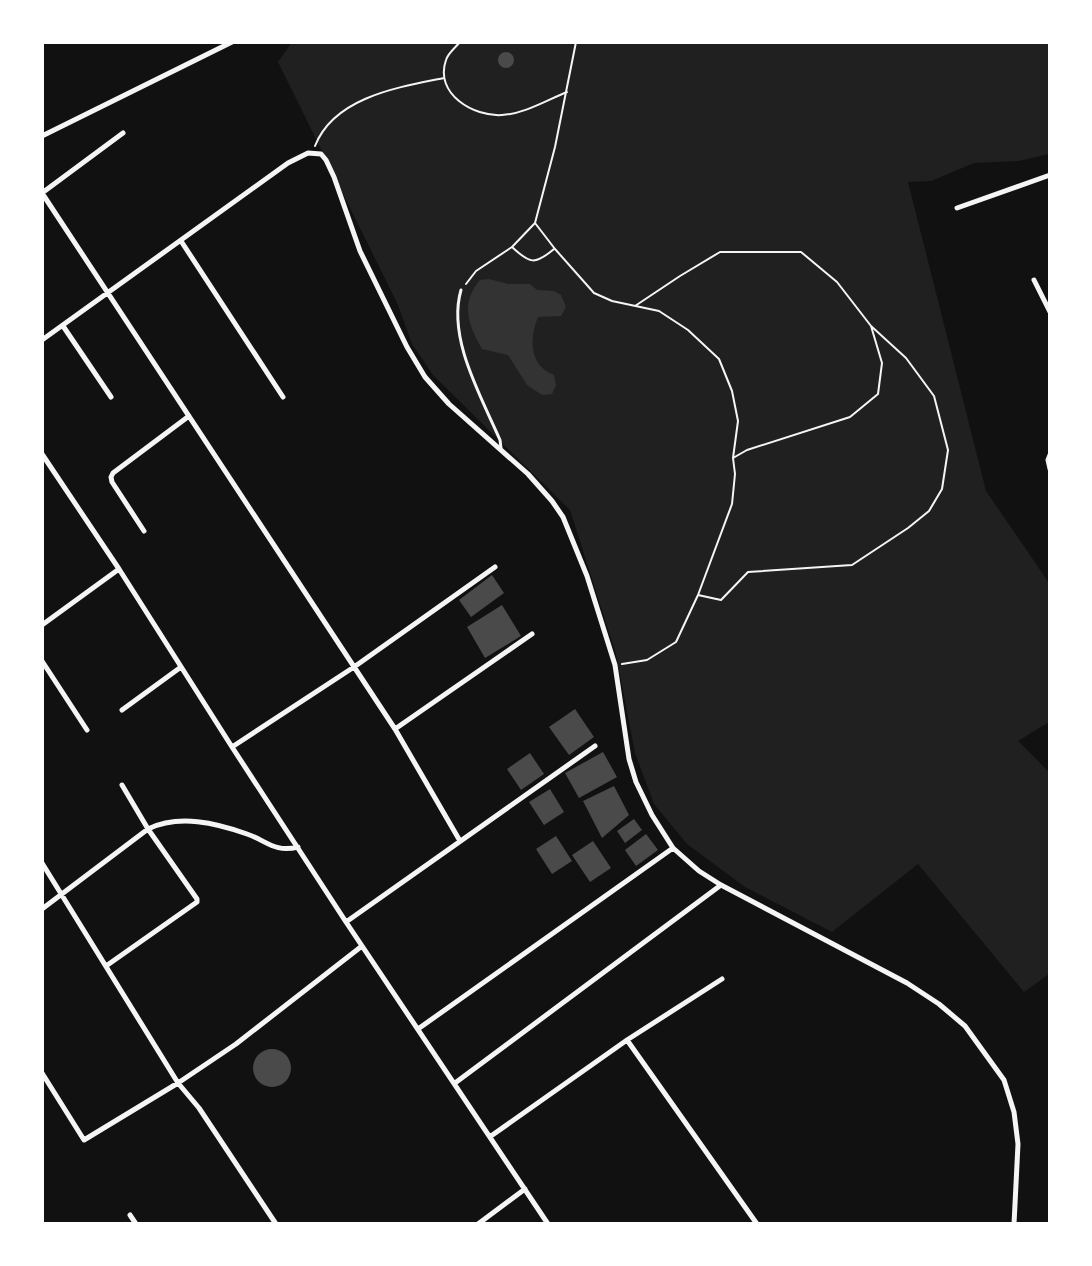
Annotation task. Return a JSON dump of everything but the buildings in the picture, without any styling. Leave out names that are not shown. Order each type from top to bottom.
[{"type":"street","points":[[42,136],[232,42]]},
{"type":"street","points":[[123,133],[42,193],[395,729],[460,841]]},
{"type":"street","points":[[42,340],[109,294],[288,163],[302,155],[321,154],[334,177],[360,251],[407,347],[426,377],[450,404],[528,474],[552,501],[563,517],[587,576],[615,665],[629,759],[636,782],[652,815],[673,848],[699,871],[721,885],[907,983],[939,1004],[965,1026],[1004,1080],[1014,1112],[1018,1144],[1014,1224]]},
{"type":"street","points":[[957,208],[1050,175]]},
{"type":"street","points":[[181,241],[283,397]]},
{"type":"street","points":[[1034,280],[1050,312]]},
{"type":"street","points":[[63,326],[112,397]]},
{"type":"street","points":[[144,531],[112,482],[113,472],[190,416]]},
{"type":"street","points":[[42,454],[119,569],[346,922],[491,1136],[548,1224]]},
{"type":"street","points":[[1050,455],[1048,460],[1050,469]]},
{"type":"street","points":[[232,747],[354,667],[496,568]]},
{"type":"street","points":[[42,625],[119,569]]},
{"type":"street","points":[[395,729],[532,634]]},
{"type":"street","points":[[42,662],[87,730]]},
{"type":"street","points":[[122,710],[181,667]]},
{"type":"street","points":[[346,922],[595,746]]},
{"type":"street","points":[[106,966],[197,902],[197,899],[148,829],[122,785]]},
{"type":"street","points":[[42,909],[148,829],[158,824],[185,820],[198,822],[248,834],[280,849],[287,850],[298,847]]},
{"type":"street","points":[[418,1029],[673,848]]},
{"type":"street","points":[[42,863],[178,1083],[199,1108],[276,1224]]},
{"type":"street","points":[[455,1083],[721,885]]},
{"type":"street","points":[[42,1073],[84,1140],[178,1083],[236,1044],[362,946]]},
{"type":"street","points":[[491,1136],[627,1040],[722,979]]},
{"type":"street","points":[[627,1040],[757,1224]]},
{"type":"street","points":[[478,1224],[525,1189]]},
{"type":"street","points":[[130,1215],[136,1224]]},
{"type":"lane","points":[[461,290],[457,316],[460,335],[469,366],[500,440],[500,448]]},
{"type":"path","points":[[460,42],[446,59],[444,78],[448,89],[457,100],[471,109],[485,115],[504,115],[523,110],[567,92]]},
{"type":"path","points":[[461,290],[476,271],[512,247],[535,223],[567,92],[576,42]]},
{"type":"path","points":[[313,153],[321,132],[339,113],[388,91],[444,78]]},
{"type":"path","points":[[535,223],[594,293],[612,301],[658,311],[688,330],[719,359],[732,391],[738,421],[733,458],[735,474],[732,504],[698,595],[676,642],[647,660],[615,665]]},
{"type":"path","points":[[512,247],[525,258],[535,260],[542,259],[555,249]]},
{"type":"path","points":[[635,306],[720,252],[801,252],[837,282],[871,326],[906,358],[934,396],[948,450],[942,489],[929,511],[908,528],[852,565],[748,572],[721,600],[698,595]]},
{"type":"path","points":[[733,458],[747,450],[850,417],[878,394],[882,363],[871,326]]},
{"type":"shaded area","points":[[292,42],[1049,43],[1049,154],[1019,161],[974,163],[931,181],[908,182],[986,491],[1049,583],[1049,722],[1018,741],[1049,772],[1049,974],[1024,992],[918,864],[832,932],[745,887],[687,844],[654,804],[635,753],[616,654],[570,510],[433,375],[412,344],[398,305],[278,62]]},
{"type":"shaded area","points":[[489,279],[508,284],[530,284],[537,290],[554,291],[561,295],[566,307],[561,316],[538,317],[533,334],[533,350],[536,358],[546,371],[554,375],[556,385],[552,394],[542,395],[527,385],[508,355],[482,349],[470,323],[468,306],[470,297],[480,280]]}]
